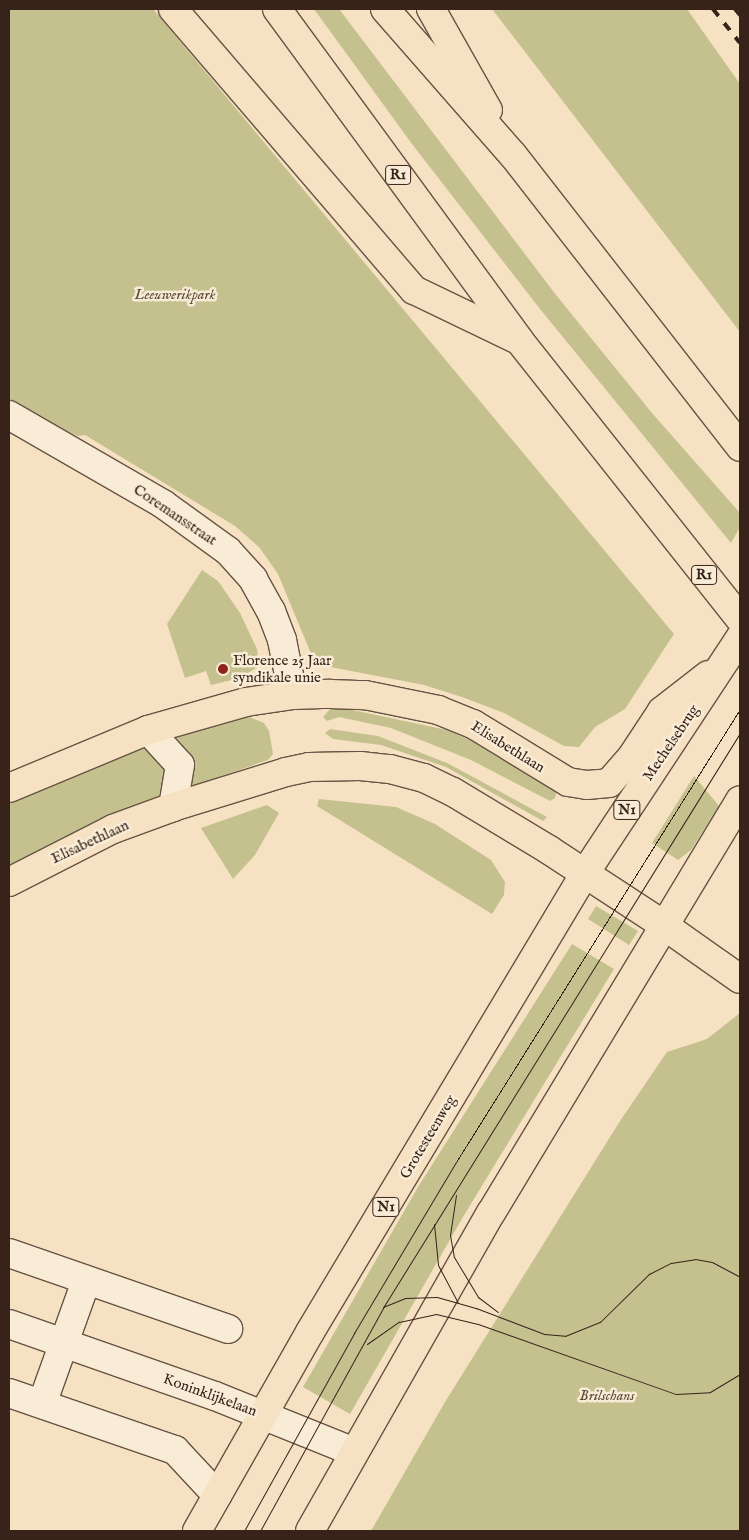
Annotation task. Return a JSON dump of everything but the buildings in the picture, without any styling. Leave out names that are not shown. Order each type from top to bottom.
[{"type":"main road","points":[[173,9],[414,290],[519,340]]},
{"type":"main road","name":"R1","points":[[277,9],[519,340],[740,619]]},
{"type":"main road","points":[[385,9],[513,155],[740,447]]},
{"type":"main road","points":[[431,9],[513,155]]},
{"type":"main road","name":"Elisabethlaan","points":[[9,788],[148,730],[246,702],[293,694],[365,695],[438,710],[473,724],[568,782],[587,785],[609,783],[631,758],[660,737],[662,711],[734,648]]},
{"type":"main road","name":"Mechelsebrug","points":[[585,873],[660,737]]},
{"type":"main road","name":"Elisabethlaan","points":[[9,882],[113,829],[174,807],[309,767],[390,769],[424,778],[453,792],[585,873],[740,979]]},
{"type":"main road","points":[[310,1531],[418,1337],[662,924],[734,808]]},
{"type":"main road","name":"Grotesteenweg","points":[[197,1531],[262,1414],[585,873]]},
{"type":"street","name":"Coremansstraat","points":[[12,421],[163,504],[228,551],[253,579],[272,611],[282,640],[293,694]]},
{"type":"street","points":[[148,730],[180,765],[174,807]]},
{"type":"street","points":[[9,1253],[228,1330]]},
{"type":"street","points":[[42,1404],[86,1281]]},
{"type":"street","name":"Koninklijkelaan","points":[[9,1324],[262,1414],[354,1452]]},
{"type":"street","points":[[9,1393],[175,1450],[217,1495]]},
{"type":"green space","name":"Leeuwerikpark","points":[[9,9],[153,9],[674,634],[625,709],[595,727],[579,747],[564,746],[504,713],[462,697],[424,685],[320,665],[312,656],[278,574],[259,547],[235,526],[85,435],[78,436],[63,430],[9,398]]},
{"type":"green space","points":[[314,9],[339,9],[556,295],[652,413],[740,513],[740,527],[731,543],[540,309],[412,144]]},
{"type":"green space","points":[[492,9],[687,9],[740,84],[740,332]]},
{"type":"green space","points":[[202,570],[218,581],[240,613],[257,649],[259,666],[240,678],[211,685],[206,671],[185,678],[167,624]]},
{"type":"green space","points":[[343,708],[447,730],[499,753],[558,787],[555,798],[550,801],[471,760],[391,728],[339,717],[327,721],[323,717],[330,709]]},
{"type":"green space","points":[[244,715],[264,723],[269,731],[273,754],[268,760],[138,805],[9,867],[9,803],[115,755]]},
{"type":"green space","points":[[330,729],[378,736],[447,763],[547,817],[543,821],[446,767],[381,745],[333,739],[325,733]]},
{"type":"green space","points":[[694,776],[719,806],[691,850],[678,860],[652,843]]},
{"type":"green space","points":[[319,799],[396,807],[435,824],[491,860],[505,882],[504,895],[492,914],[317,806]]},
{"type":"green space","points":[[267,805],[279,813],[255,855],[233,879],[201,828]]},
{"type":"green space","points":[[596,906],[638,931],[629,945],[588,919]]},
{"type":"green space","points":[[572,944],[614,969],[463,1217],[350,1414],[303,1387],[418,1187]]},
{"type":"green space","name":"Brilschans","points":[[740,1013],[740,1531],[371,1531],[445,1402],[620,1121],[667,1052],[707,1039]]},
{"type":"tram line","points":[[244,1531],[354,1333],[456,1162],[740,709]]},
{"type":"tram line","points":[[260,1531],[384,1306],[740,733]]},
{"type":"tram line","points":[[456,1195],[450,1235],[454,1257],[478,1297],[498,1312]]},
{"type":"tram line","points":[[434,1224],[438,1265],[458,1303]]},
{"type":"tram line","points":[[383,1307],[405,1298],[437,1297],[476,1308],[544,1334],[565,1336],[600,1322],[649,1274],[671,1263],[695,1259],[712,1262],[740,1277]]},
{"type":"tram line","points":[[367,1344],[399,1322],[436,1314],[478,1324],[676,1394],[710,1392],[740,1374]]},
{"type":"railway","points":[[713,9],[740,43]]},
{"type":"railway","points":[[735,9],[740,15]]},
{"type":"place","name":"Florence 25 Jaar syndikale unie","points":[[223,669]]}]
